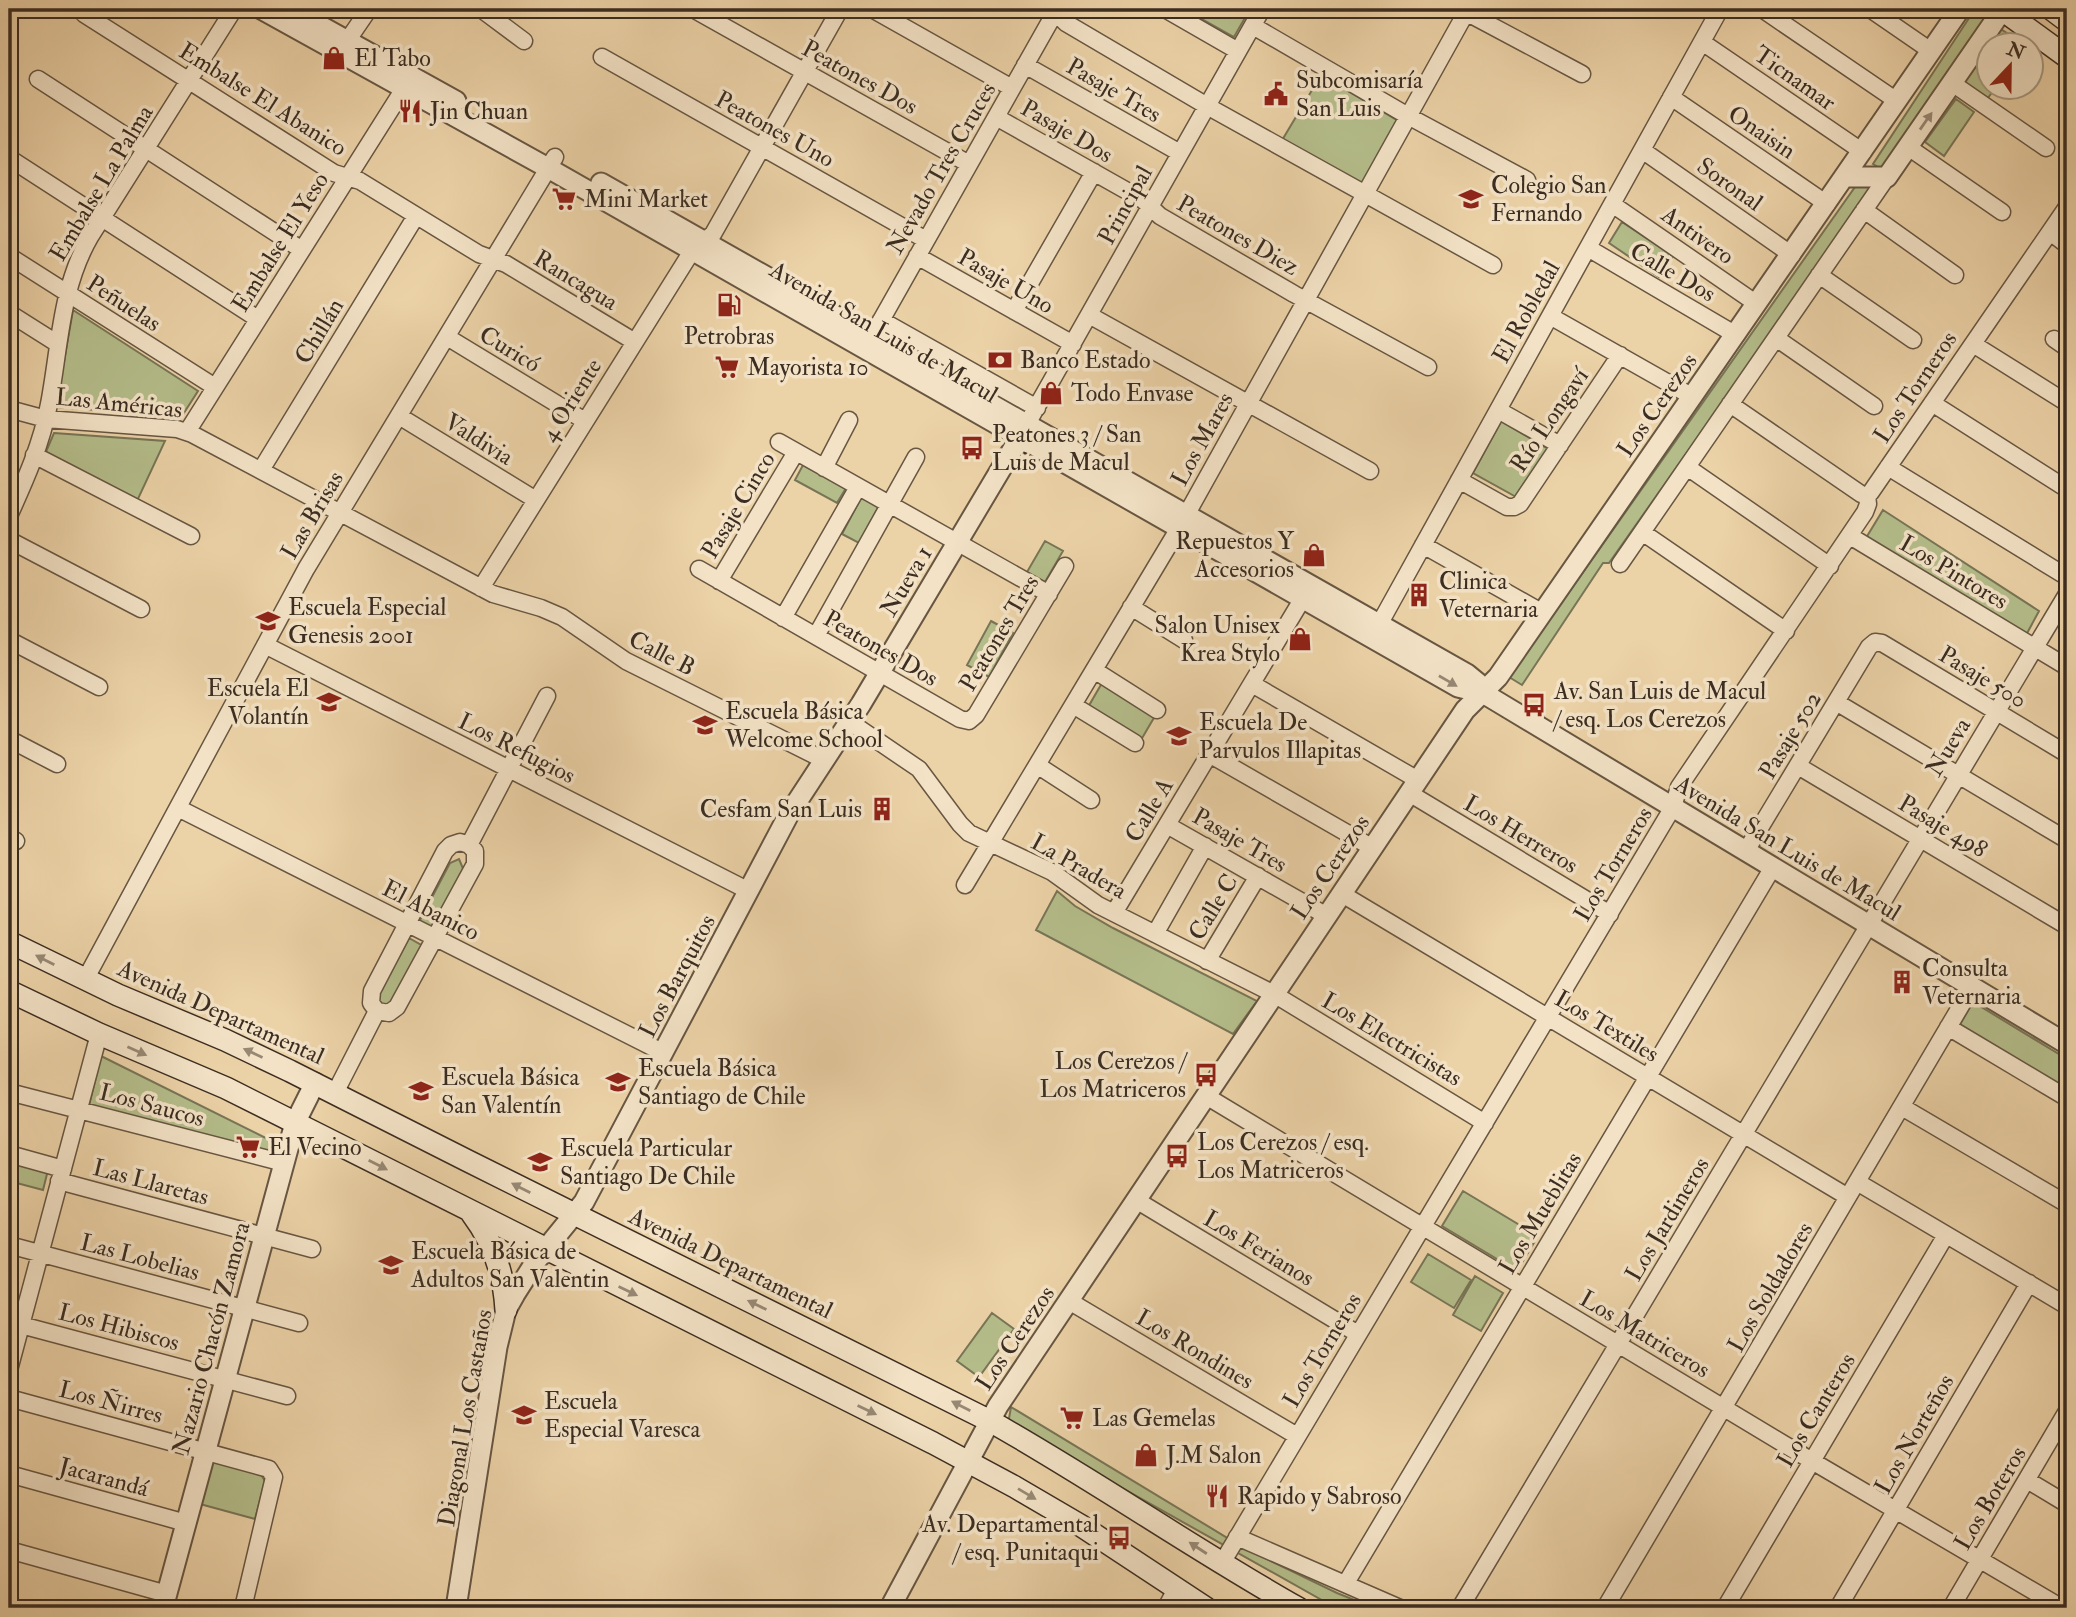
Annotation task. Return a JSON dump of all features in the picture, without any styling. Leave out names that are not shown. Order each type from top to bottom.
[{"type":"main road","points":[[2002,9],[2067,57]]},
{"type":"main road","points":[[2050,9],[2067,21]]},
{"type":"main road","name":"Avenida Departamental","points":[[9,942],[85,980],[225,1040],[335,1093],[990,1421],[1298,1608]]},
{"type":"main road","points":[[9,991],[99,1034],[226,1088],[967,1461],[1080,1525],[1206,1608]]},
{"type":"main road","points":[[471,1212],[497,1258],[506,1310]]},
{"type":"street","name":"Embalse La Palma","points":[[9,516],[46,419],[66,293],[82,252],[234,9]]},
{"type":"street","name":"Avenida San Luis de Macul","points":[[290,9],[343,46]]},
{"type":"street","points":[[343,46],[369,9]]},
{"type":"street","points":[[481,9],[524,41]]},
{"type":"street","name":"Peatones Dos","points":[[692,9],[969,164]]},
{"type":"street","name":"4 Oriente","points":[[481,588],[635,342],[699,246],[713,234],[840,9]]},
{"type":"street","points":[[872,9],[1012,88]]},
{"type":"street","points":[[1165,9],[1238,51]]},
{"type":"street","name":"Principal","points":[[1028,423],[1262,9]]},
{"type":"street","name":"El Robledal","points":[[1375,631],[1720,9]]},
{"type":"street","points":[[1762,9],[1897,101]]},
{"type":"street","points":[[1870,9],[1931,51]]},
{"type":"street","name":"Los Cerezos","points":[[890,1608],[990,1421],[1136,1200],[1465,709],[1498,677],[1960,9]]},
{"type":"street","points":[[1620,564],[2002,9]]},
{"type":"street","name":"Avenida San Luis de Macul","points":[[268,10],[343,46],[699,246],[872,335],[1028,423],[1182,522],[1375,631],[1473,678],[1483,693],[2067,1044]]},
{"type":"street","points":[[1055,10],[1066,23],[1207,106],[1493,265]]},
{"type":"street","name":"Nevado Tres Cruces","points":[[872,335],[1055,10]]},
{"type":"street","points":[[1465,10],[1581,74]]},
{"type":"street","name":"Los Mares","points":[[965,885],[1182,522],[1465,10]]},
{"type":"street","name":"Embalse El Abanico","points":[[84,14],[334,173],[360,181],[479,254],[493,259]]},
{"type":"street","points":[[1252,26],[1408,116],[1527,180]]},
{"type":"street","name":"Ticnamar","points":[[1702,42],[1863,152]]},
{"type":"street","name":"Peatones Uno","points":[[602,57],[926,240]]},
{"type":"street","name":"Pasaje Tres","points":[[1025,65],[1180,153]]},
{"type":"street","points":[[38,79],[302,250]]},
{"type":"street","name":"Embalse El Yeso","points":[[187,432],[408,82]]},
{"type":"street","points":[[1952,83],[2046,148]]},
{"type":"street","name":"Onaisin","points":[[1671,97],[1827,204]]},
{"type":"street","name":"Pasaje Dos","points":[[996,117],[1150,207]]},
{"type":"street","points":[[1908,147],[2002,212]]},
{"type":"street","name":"Soronal","points":[[1642,150],[1792,255]]},
{"type":"street","points":[[9,158],[258,319]]},
{"type":"street","name":"Las Brisas","points":[[85,980],[312,559],[551,163]]},
{"type":"street","points":[[1014,312],[1094,172]]},
{"type":"street","points":[[1846,177],[1887,177]]},
{"type":"street","name":"Antivero","points":[[1612,204],[1758,304]]},
{"type":"street","name":"Peatones Diez","points":[[1150,207],[1160,216],[1428,367]]},
{"type":"street","name":"Los Torneros","points":[[1222,1563],[1673,807],[1679,787],[1850,536],[1867,509],[1867,496],[2067,207]]},
{"type":"street","points":[[1864,210],[1955,275]]},
{"type":"street","name":"Chillán","points":[[261,470],[416,216]]},
{"type":"street","points":[[2050,232],[2067,245]]},
{"type":"street","name":"Calle Dos","points":[[1588,248],[1736,335]]},
{"type":"street","name":"Peñuelas","points":[[9,256],[215,387]]},
{"type":"street","name":"Pasaje Uno","points":[[917,256],[1073,344]]},
{"type":"street","name":"Rancagua","points":[[493,259],[506,264],[635,342]]},
{"type":"street","points":[[1819,275],[1913,340]]},
{"type":"street","points":[[9,313],[58,344]]},
{"type":"street","points":[[1089,315],[1370,471]]},
{"type":"street","points":[[1550,316],[1693,397]]},
{"type":"street","name":"Curicó","points":[[447,337],[585,421]]},
{"type":"street","points":[[1776,338],[1874,406]]},
{"type":"street","points":[[1973,344],[2067,404]]},
{"type":"street","name":"Río Longaví","points":[[1459,480],[1504,505],[1514,507],[1522,501],[1620,355]]},
{"type":"street","points":[[1932,403],[2067,489]]},
{"type":"street","points":[[1730,404],[1867,496]]},
{"type":"street","name":"Las Américas","points":[[9,409],[46,419],[187,432],[481,588]]},
{"type":"street","points":[[1498,410],[1560,445]]},
{"type":"street","name":"Valdivia","points":[[399,416],[536,500]]},
{"type":"street","points":[[824,468],[849,420]]},
{"type":"street","name":"Nueva 1","points":[[824,760],[880,673],[1028,423]]},
{"type":"street","points":[[779,442],[1049,594]]},
{"type":"street","name":"Pasaje Cinco","points":[[719,581],[796,452]]},
{"type":"street","points":[[34,455],[191,536]]},
{"type":"street","points":[[816,636],[916,457]]},
{"type":"street","points":[[1687,467],[1830,566]]},
{"type":"street","points":[[1888,467],[2067,577]]},
{"type":"street","points":[[783,618],[858,487]]},
{"type":"street","points":[[1642,532],[1786,631]]},
{"type":"street","name":"Los Pintores","points":[[1850,536],[2067,667]]},
{"type":"street","points":[[9,540],[141,608]]},
{"type":"street","points":[[1423,545],[1543,613]]},
{"type":"street","name":"Peatones Tres","points":[[969,721],[976,715],[1065,566]]},
{"type":"street","name":"Peatones Dos","points":[[699,569],[960,719],[969,721]]},
{"type":"street","name":"Calle B","points":[[481,588],[504,599],[552,612],[626,661],[824,760]]},
{"type":"street","name":"Calle A","points":[[1114,913],[1307,593]]},
{"type":"street","name":"Nueva","points":[[1869,925],[2067,594]]},
{"type":"street","points":[[1131,607],[1184,640]]},
{"type":"street","points":[[9,640],[99,687]]},
{"type":"street","name":"Pasaje 502","points":[[1746,851],[1869,647],[1875,642]]},
{"type":"street","name":"Pasaje 500","points":[[1875,642],[1882,643],[2067,754]]},
{"type":"street","name":"Los Refugios","points":[[265,645],[749,891]]},
{"type":"street","points":[[1094,670],[1157,710]]},
{"type":"street","points":[[1252,684],[1414,786]]},
{"type":"street","points":[[469,845],[547,696]]},
{"type":"street","points":[[1836,702],[2067,840]]},
{"type":"street","points":[[1073,705],[1135,743]]},
{"type":"street","name":"La Pradera","points":[[850,722],[919,769],[969,833],[1052,872],[1087,898],[1114,913],[1274,994]]},
{"type":"street","points":[[9,738],[57,764]]},
{"type":"street","points":[[1209,754],[1373,848]]},
{"type":"street","name":"Los Barquitos","points":[[574,1214],[584,1202],[789,814],[824,760]]},
{"type":"street","points":[[1037,765],[1091,800]]},
{"type":"street","name":"Pasaje 498","points":[[1798,766],[2065,925]]},
{"type":"street","name":"Los Herreros","points":[[1414,786],[1609,914]]},
{"type":"street","name":"El Abanico","points":[[178,808],[664,1053]]},
{"type":"street","name":"Pasaje Tres","points":[[1167,825],[1327,916]]},
{"type":"street","points":[[456,843],[469,845],[476,855],[475,864],[397,1007],[389,1013],[377,1011],[372,1007],[370,995],[448,847],[456,843]]},
{"type":"street","points":[[1155,934],[1205,846]]},
{"type":"street","name":"Los Mueblitas","points":[[1346,1583],[1773,867]]},
{"type":"street","name":"Calle C","points":[[1207,961],[1258,876]]},
{"type":"street","name":"Los Textiles","points":[[1342,894],[1849,1197]]},
{"type":"street","name":"Los Jardineros","points":[[1460,1608],[1869,925]]},
{"type":"street","name":"Los Soldadores","points":[[1605,1608],[1972,987]]},
{"type":"street","name":"Los Electricistas","points":[[1274,994],[1485,1123]]},
{"type":"street","points":[[335,1093],[377,1011]]},
{"type":"street","points":[[1948,1027],[2067,1098]]},
{"type":"street","points":[[9,1368],[18,1315],[40,1254],[99,1034]]},
{"type":"street","name":"Nazario Chacón Zamora","points":[[165,1601],[295,1123],[314,1083]]},
{"type":"street","name":"Los Saucos","points":[[9,1092],[284,1163]]},
{"type":"street","name":"Los Matriceros","points":[[1206,1096],[1812,1461],[2062,1608]]},
{"type":"street","points":[[1902,1107],[2067,1204]]},
{"type":"street","name":"Las Llaretas","points":[[9,1154],[61,1175],[312,1249]]},
{"type":"street","points":[[1857,1182],[2067,1306]]},
{"type":"street","name":"Los Ferianos","points":[[1136,1200],[1358,1334]]},
{"type":"street","name":"Diagonal Los Castaños","points":[[456,1608],[499,1339],[506,1310],[527,1274],[574,1214]]},
{"type":"street","name":"Los Canteros","points":[[1725,1608],[1946,1235]]},
{"type":"street","name":"Las Lobelias","points":[[9,1245],[299,1323]]},
{"type":"street","name":"Los Norteños","points":[[1838,1608],[2029,1283]]},
{"type":"street","name":"Los Rondines","points":[[1069,1301],[1297,1436]]},
{"type":"street","name":"Los Hibiscos","points":[[18,1315],[287,1396]]},
{"type":"street","name":"Los Ñirres","points":[[9,1398],[269,1469],[273,1480],[243,1608]]},
{"type":"street","name":"Los Boteros","points":[[1951,1608],[2067,1412]]},
{"type":"street","name":"Jacarandá","points":[[9,1474],[186,1523]]},
{"type":"street","points":[[2027,1480],[2067,1504]]},
{"type":"street","points":[[1237,1537],[1400,1608]]},
{"type":"street","points":[[9,1550],[165,1601]]},
{"type":"street","points":[[1166,1608],[1176,1589]]},
{"type":"green space","points":[[1184,9],[1250,9],[1234,37]]},
{"type":"green space","points":[[1975,9],[1990,18],[1980,32],[1974,32],[1974,41],[1883,170],[1873,164]]},
{"type":"green space","points":[[1974,66],[1974,89],[1963,82]]},
{"type":"green space","points":[[1321,75],[1400,122],[1360,188],[1281,142]]},
{"type":"green space","points":[[1956,99],[1974,112],[1944,156],[1925,142]]},
{"type":"green space","points":[[1855,187],[1872,187],[1609,563],[1603,563],[1522,685],[1509,677]]},
{"type":"green space","points":[[1622,222],[1673,256],[1659,277],[1609,243]]},
{"type":"green space","points":[[73,310],[198,391],[182,416],[56,407]]},
{"type":"green space","points":[[1501,421],[1548,449],[1518,498],[1473,473]]},
{"type":"green space","points":[[54,433],[165,441],[137,501],[45,454]]},
{"type":"green space","points":[[803,465],[846,488],[837,503],[795,480]]},
{"type":"green space","points":[[862,496],[879,506],[859,543],[842,534]]},
{"type":"green space","points":[[1883,510],[2039,611],[2025,637],[1866,538]]},
{"type":"green space","points":[[1045,541],[1063,551],[1045,582],[1027,572]]},
{"type":"green space","points":[[991,621],[1013,633],[989,677],[967,665]]},
{"type":"green space","points":[[1102,683],[1155,716],[1141,740],[1087,709]]},
{"type":"green space","points":[[459,859],[464,871],[433,930],[419,922],[450,863]]},
{"type":"green space","points":[[1057,891],[1075,906],[1113,928],[1257,1001],[1233,1034],[1036,930]]},
{"type":"green space","points":[[409,938],[423,946],[392,1005],[379,1008],[377,998]]},
{"type":"green space","points":[[1973,1002],[2067,1059],[2067,1093],[1958,1028]]},
{"type":"green space","points":[[101,1056],[282,1146],[279,1157],[88,1110]]},
{"type":"green space","points":[[9,1160],[48,1170],[43,1190],[9,1181]]},
{"type":"green space","points":[[1463,1191],[1538,1236],[1517,1271],[1442,1226]]},
{"type":"green space","points":[[1428,1254],[1471,1280],[1454,1308],[1411,1282]]},
{"type":"green space","points":[[1475,1276],[1503,1293],[1481,1331],[1453,1315]]},
{"type":"green space","points":[[992,1313],[1014,1329],[979,1377],[957,1361]]},
{"type":"green space","points":[[1011,1407],[1244,1548],[1374,1608],[1336,1608],[1008,1424]]},
{"type":"green space","points":[[212,1460],[260,1473],[265,1481],[255,1519],[200,1504]]},
{"type":"place","name":"El Tabo","points":[[334,58]]},
{"type":"place","name":"Subcomisaría San Luis","points":[[1276,94]]},
{"type":"place","name":"Jin Chuan","points":[[410,111]]},
{"type":"place","name":"Mini Market","points":[[564,199]]},
{"type":"place","name":"Colegio San Fernando","points":[[1471,199]]},
{"type":"place","name":"Petrobras","points":[[729,305]]},
{"type":"place","name":"Banco Estado","points":[[1000,360]]},
{"type":"place","name":"Mayorista 10","points":[[727,367]]},
{"type":"place","name":"Todo Envase","points":[[1051,393]]},
{"type":"place","name":"Peatones 3 / San Luis de Macul","points":[[972,448]]},
{"type":"place","name":"Repuestos Y Accesorios","points":[[1314,555]]},
{"type":"place","name":"Clinica Veternaria","points":[[1419,595]]},
{"type":"place","name":"Escuela Especial Genesis 2001","points":[[268,621]]},
{"type":"place","name":"Salon Unisex Krea Stylo","points":[[1300,639]]},
{"type":"place","name":"Escuela El Volantín","points":[[329,702]]},
{"type":"place","name":"Av. San Luis de Macul / esq. Los Cerezos","points":[[1534,705]]},
{"type":"place","name":"Escuela Básica Welcome School","points":[[705,725]]},
{"type":"place","name":"Escuela De Parvulos Illapitas","points":[[1179,736]]},
{"type":"place","name":"Cesfam San Luis","points":[[882,809]]},
{"type":"place","name":"Consulta Veternaria","points":[[1902,982]]},
{"type":"place","name":"Los Cerezos / Los Matriceros","points":[[1206,1075]]},
{"type":"place","name":"Escuela Básica Santiago de Chile","points":[[618,1082]]},
{"type":"place","name":"Escuela Básica San Valentín","points":[[421,1091]]},
{"type":"place","name":"El Vecino","points":[[248,1147]]},
{"type":"place","name":"Los Cerezos / esq. Los Matriceros","points":[[1177,1156]]},
{"type":"place","name":"Escuela Particular Santiago De Chile","points":[[540,1162]]},
{"type":"place","name":"Escuela Básica de Adultos San Valentin","points":[[391,1265]]},
{"type":"place","name":"Escuela Especial Varesca","points":[[524,1415]]},
{"type":"place","name":"Las Gemelas","points":[[1072,1418]]},
{"type":"place","name":"J.M Salon","points":[[1146,1455]]},
{"type":"place","name":"Rapido y Sabroso","points":[[1217,1496]]},
{"type":"place","name":"Av. Departamental / esq. Punitaqui","points":[[1119,1538]]}]
